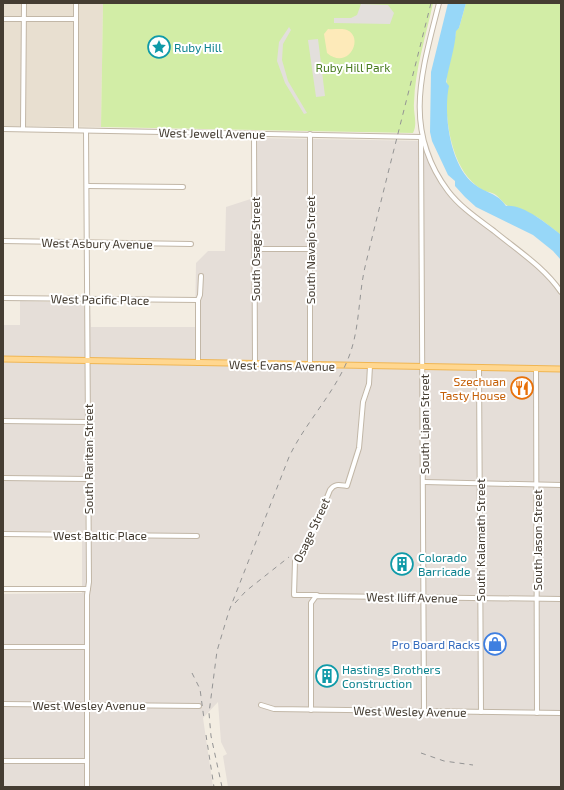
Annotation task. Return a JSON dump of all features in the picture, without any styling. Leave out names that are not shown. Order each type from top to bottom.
[{"type":"main road","name":"West Evans Avenue","points":[[3,359],[561,369]]},
{"type":"street","points":[[23,130],[24,3]]},
{"type":"street","points":[[76,3],[76,130]]},
{"type":"street","name":"South Lipan Street","points":[[424,712],[424,482],[421,137],[419,98],[422,69],[439,3]]},
{"type":"street","points":[[3,19],[76,19]]},
{"type":"street","name":"West Jewell Avenue","points":[[3,129],[421,137]]},
{"type":"street","name":"South Raritan Street","points":[[86,131],[88,186],[87,787]]},
{"type":"street","name":"South Osage Street","points":[[254,134],[256,248],[255,364]]},
{"type":"street","name":"South Navajo Street","points":[[310,134],[310,365]]},
{"type":"street","points":[[421,137],[433,167],[448,191],[462,205],[550,278],[561,292]]},
{"type":"street","points":[[88,186],[183,187]]},
{"type":"street","name":"West Asbury Avenue","points":[[3,241],[191,244]]},
{"type":"street","points":[[256,248],[310,249]]},
{"type":"street","points":[[198,363],[198,300],[200,294],[201,276]]},
{"type":"street","name":"West Pacific Place","points":[[3,298],[198,300]]},
{"type":"street","name":"Osage Street","points":[[318,595],[294,595],[295,561],[308,544],[330,490],[333,486],[338,484],[348,486],[359,448],[363,402],[369,384],[370,366]]},
{"type":"street","name":"South Kalamath Street","points":[[479,367],[481,712]]},
{"type":"street","name":"South Jason Street","points":[[536,368],[537,713]]},
{"type":"street","points":[[3,421],[88,422]]},
{"type":"street","points":[[3,478],[88,479]]},
{"type":"street","points":[[424,482],[561,484]]},
{"type":"street","name":"West Baltic Place","points":[[3,534],[197,536]]},
{"type":"street","points":[[3,589],[88,589]]},
{"type":"street","points":[[311,710],[311,603],[313,598],[318,595]]},
{"type":"street","name":"West Iliff Avenue","points":[[318,595],[561,599]]},
{"type":"street","points":[[3,647],[87,647]]},
{"type":"street","name":"West Wesley Avenue","points":[[3,704],[199,706]]},
{"type":"street","name":"West Wesley Avenue","points":[[261,705],[269,709],[561,713]]},
{"type":"street","points":[[3,761],[87,761]]},
{"type":"shaded area","points":[[3,3],[103,3],[101,127],[3,126]]},
{"type":"shaded area","points":[[361,4],[388,5],[394,13],[390,24],[334,23],[334,18],[351,18],[357,15]]},
{"type":"shaded area","points":[[289,27],[291,30],[283,44],[282,60],[288,81],[307,113],[304,114],[285,83],[277,61],[279,42]]},
{"type":"shaded area","points":[[318,39],[325,96],[316,97],[308,40]]},
{"type":"shaded area","points":[[257,138],[427,141],[436,167],[451,190],[465,205],[542,267],[561,288],[561,787],[228,787],[223,756],[227,754],[221,742],[218,702],[203,718],[213,787],[3,787],[3,594],[82,593],[82,531],[3,531],[3,325],[20,325],[20,301],[90,303],[91,327],[195,327],[196,263],[208,251],[225,251],[226,207],[257,197]]},
{"type":"green space","name":"Ruby Hill Park","points":[[103,3],[433,3],[416,78],[414,107],[415,126],[413,133],[101,127]]},
{"type":"green space","points":[[466,3],[561,3],[561,235],[537,217],[511,208],[491,192],[482,190],[469,179],[460,166],[450,133],[446,98],[448,66],[456,30],[459,28]]},
{"type":"sand","points":[[328,29],[345,29],[352,34],[354,46],[352,51],[347,56],[335,58],[327,53],[324,34]]},
{"type":"water","points":[[448,3],[466,3],[459,28],[456,31],[446,82],[449,86],[447,110],[450,138],[459,165],[466,176],[478,187],[499,198],[506,206],[513,206],[527,211],[560,234],[561,260],[553,251],[533,235],[476,207],[465,197],[455,186],[455,181],[448,175],[432,141],[430,132],[431,72]]},
{"type":"railway","points":[[222,787],[211,736],[209,713],[217,651],[229,611],[289,457],[303,432],[342,372],[352,348],[357,325],[365,267],[431,3]]},
{"type":"railway","points":[[235,603],[246,591],[289,557]]},
{"type":"railway","points":[[192,673],[200,689],[204,719]]},
{"type":"railway","points":[[206,735],[214,787]]},
{"type":"railway","points":[[421,753],[444,761],[473,765]]},
{"type":"place","name":"Ruby Hill","points":[[159,47]]},
{"type":"place","name":"Szechuan Tasty House","points":[[522,388]]},
{"type":"place","name":"Colorado Barricade","points":[[402,564]]},
{"type":"place","name":"Pro Board Racks","points":[[495,644]]},
{"type":"place","name":"Hastings Brothers Construction","points":[[327,676]]}]
